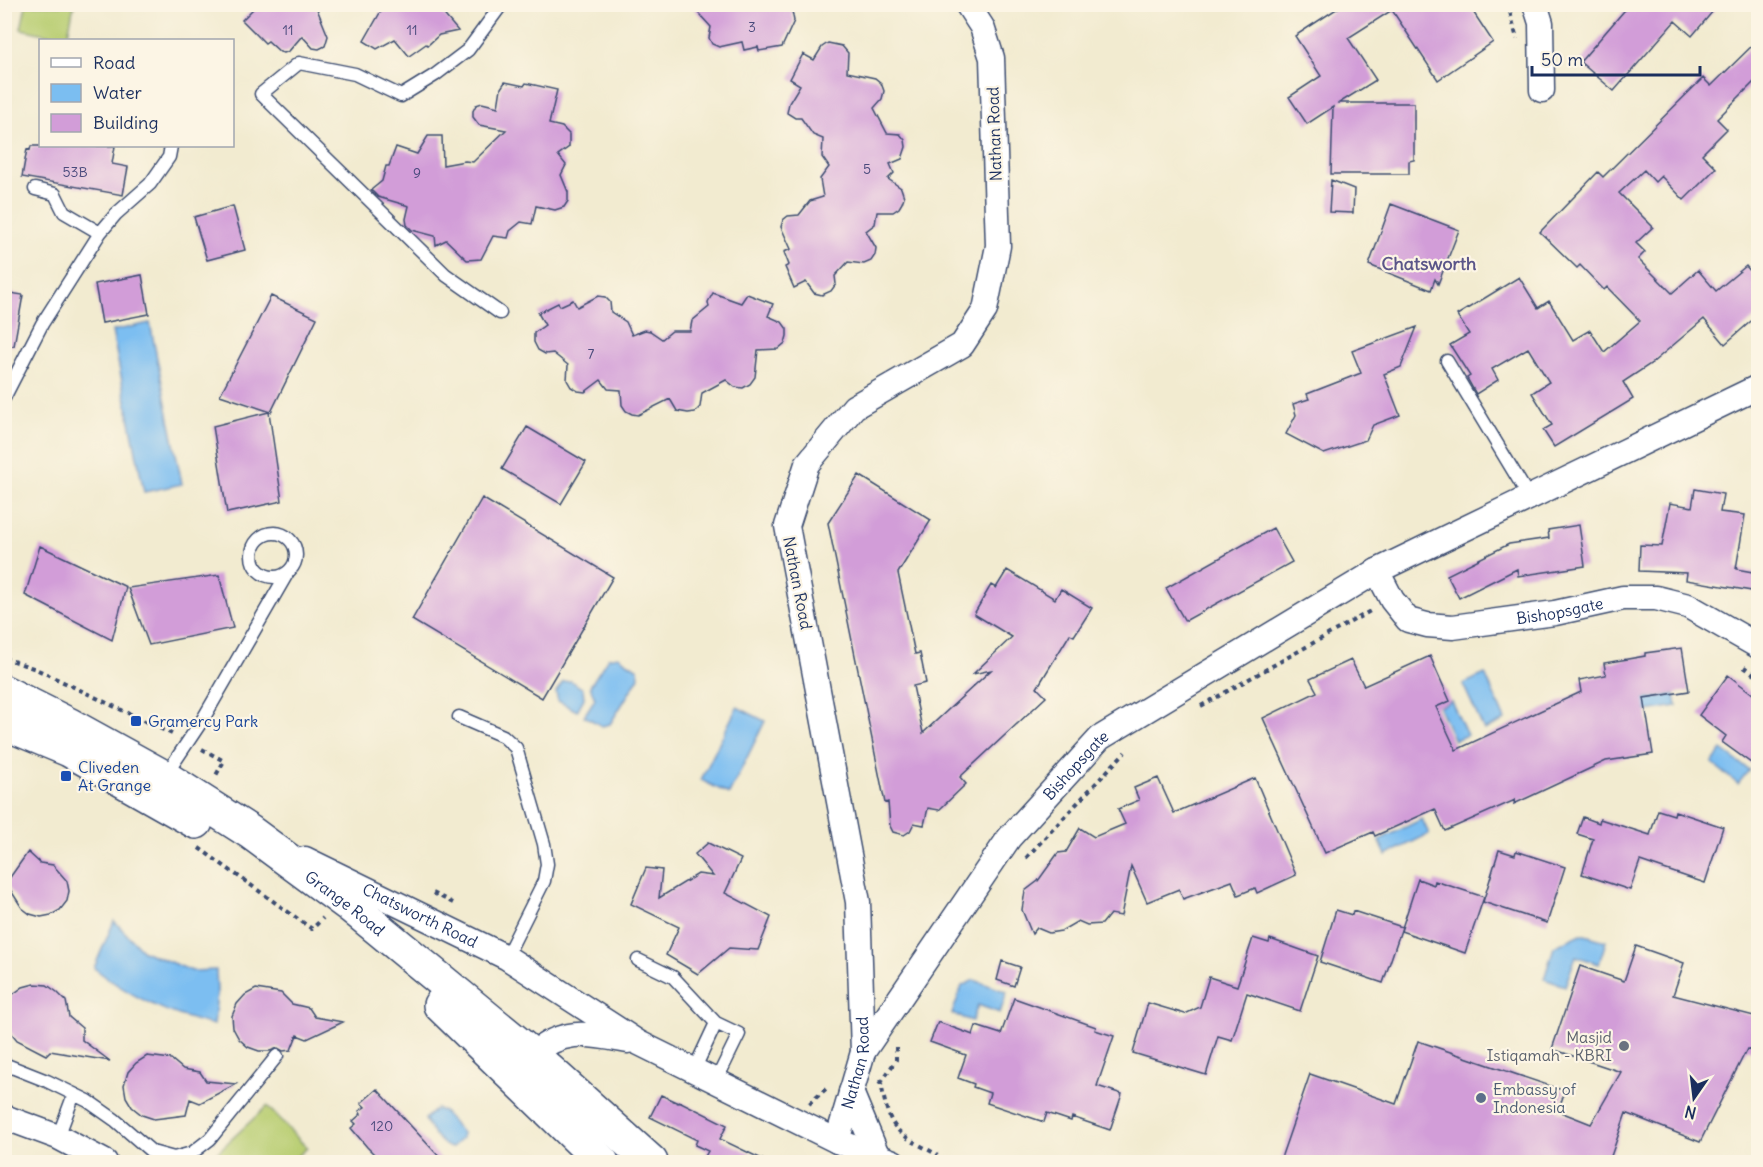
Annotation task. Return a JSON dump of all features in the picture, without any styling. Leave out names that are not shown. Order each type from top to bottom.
[{"type":"main road","name":"Grange Road","points":[[4,692],[164,777],[250,832],[353,908],[537,1051],[651,1162]]},
{"type":"main road","name":"Grange Road","points":[[4,723],[69,750],[205,827],[372,938],[602,1162]]},
{"type":"street","name":"Nathan Road","points":[[837,1141],[863,1052],[858,902],[787,526],[807,464],[854,407],[962,345],[985,310],[998,246],[992,58],[982,27],[968,4]]},
{"type":"street","points":[[1535,4],[1541,23],[1542,90]]},
{"type":"street","name":"Bishopsgate","points":[[863,1052],[1009,837],[1100,738],[1377,571],[1758,387]]},
{"type":"street","name":"Bishopsgate","points":[[1377,571],[1392,600],[1408,620],[1427,625],[1453,627],[1555,613],[1623,597],[1656,598],[1688,606],[1758,646]]},
{"type":"street","name":"Chatsworth Road","points":[[250,832],[506,957],[639,1042],[837,1141],[886,1160]]},
{"type":"street","points":[[537,1051],[560,1020],[561,1002],[555,988]]},
{"type":"street","name":"Chatsworth Road","points":[[537,1051],[563,1036],[582,1034],[639,1042]]},
{"type":"street","points":[[851,1092],[886,1160]]},
{"type":"street","points":[[4,1117],[58,1137],[105,1162]]},
{"type":"lane","points":[[500,313],[446,275],[261,94],[299,63],[355,74],[401,96],[435,75],[468,50],[502,4]]},
{"type":"lane","points":[[4,398],[42,324],[100,233],[116,214],[150,184],[169,157],[171,147]]},
{"type":"lane","points":[[35,189],[55,194],[64,212],[100,233]]},
{"type":"lane","points":[[1447,362],[1529,497]]},
{"type":"lane","points":[[164,777],[203,719],[288,572]]},
{"type":"lane","points":[[459,717],[503,736],[516,748],[544,844],[547,864],[544,881],[506,957]]},
{"type":"lane","points":[[638,960],[673,977],[716,1023],[739,1034],[716,1081]]},
{"type":"lane","points":[[694,1070],[716,1023]]},
{"type":"lane","points":[[4,1064],[20,1069],[88,1101],[115,1120],[152,1152],[183,1157],[210,1139],[277,1056]]},
{"type":"lane","points":[[58,1137],[74,1094]]},
{"type":"path","points":[[1508,4],[1517,48]]},
{"type":"path","points":[[1194,711],[1380,606]]},
{"type":"path","points":[[4,658],[36,669],[188,741],[224,762],[213,780]]},
{"type":"path","points":[[1019,866],[1124,753],[1132,748]]},
{"type":"path","points":[[196,847],[207,852],[312,929],[326,915]]},
{"type":"path","points":[[425,890],[456,905]]},
{"type":"path","points":[[881,1083],[896,1060],[896,1041]]},
{"type":"path","points":[[875,1077],[881,1083],[886,1112],[892,1125],[904,1137],[938,1155]]},
{"type":"path","points":[[1753,1162],[1758,1150]]},
{"type":"green space","points":[[26,5],[74,5],[67,39],[21,29]]},
{"type":"green space","points":[[267,1106],[307,1148],[291,1162],[207,1162]]},
{"type":"water","points":[[150,323],[182,484],[144,492],[112,331]]},
{"type":"water","points":[[618,656],[638,669],[639,677],[610,724],[602,726],[584,716],[595,699],[590,686],[608,658]]},
{"type":"water","points":[[1485,674],[1505,720],[1484,730],[1463,684]]},
{"type":"water","points":[[571,681],[583,689],[584,698],[577,711],[558,701],[556,692],[563,682]]},
{"type":"water","points":[[1675,694],[1677,706],[1630,714],[1628,702]]},
{"type":"water","points":[[1451,701],[1467,735],[1454,740],[1439,707]]},
{"type":"water","points":[[737,707],[765,721],[729,794],[701,780]]},
{"type":"water","points":[[1722,750],[1749,770],[1738,784],[1712,763]]},
{"type":"water","points":[[1422,819],[1429,834],[1386,855],[1379,840]]},
{"type":"water","points":[[114,921],[143,951],[192,971],[216,970],[214,1025],[150,1004],[121,988],[94,968]]},
{"type":"water","points":[[1581,934],[1606,941],[1599,964],[1576,956],[1565,986],[1544,979],[1554,947]]},
{"type":"water","points":[[974,980],[1007,992],[1000,1013],[978,1005],[972,1021],[952,1014],[962,986]]},
{"type":"water","points":[[436,1109],[443,1111],[462,1133],[462,1138],[451,1148],[436,1136],[425,1119]]},
{"type":"building","points":[[258,4],[315,4],[328,36],[325,46],[319,49],[313,48],[302,36],[289,51],[284,53],[268,41],[265,43],[242,20]]},
{"type":"building","points":[[385,4],[435,4],[458,31],[439,35],[428,45],[426,44],[409,56],[395,39],[377,49],[364,41]]},
{"type":"building","points":[[690,4],[786,5],[792,11],[794,21],[782,47],[759,51],[758,47],[744,50],[742,42],[719,47],[712,44],[709,38],[711,27]]},
{"type":"building","points":[[1344,4],[1468,4],[1493,42],[1438,80],[1392,10],[1348,38],[1376,80],[1339,103],[1414,103],[1414,160],[1409,161],[1409,174],[1331,174],[1333,107],[1307,124],[1289,97],[1321,76],[1295,36]]},
{"type":"building","points":[[1630,4],[1719,4],[1692,36],[1675,21],[1614,91],[1580,62]]},
{"type":"building","points":[[1758,40],[1758,78],[1717,119],[1727,129],[1702,154],[1716,168],[1684,200],[1661,176],[1655,182],[1644,170],[1619,193],[1653,227],[1636,243],[1645,252],[1638,259],[1672,293],[1698,270],[1716,291],[1746,266],[1758,280],[1758,315],[1725,344],[1704,319],[1652,363],[1623,382],[1633,399],[1554,447],[1543,430],[1552,425],[1532,393],[1549,382],[1528,348],[1492,369],[1498,380],[1476,394],[1467,378],[1470,376],[1450,345],[1469,334],[1457,315],[1519,277],[1538,308],[1549,301],[1573,340],[1590,330],[1604,352],[1640,321],[1607,287],[1604,290],[1580,265],[1577,268],[1540,232],[1598,172],[1603,177],[1703,78],[1711,86]]},
{"type":"building","points":[[828,43],[842,46],[848,53],[847,72],[875,78],[881,83],[884,91],[882,99],[874,108],[887,133],[900,134],[905,140],[906,147],[902,159],[890,164],[894,173],[888,179],[901,188],[904,197],[902,203],[893,212],[877,212],[875,224],[866,231],[876,248],[875,255],[871,261],[864,264],[848,262],[835,276],[836,284],[831,291],[822,295],[814,293],[806,282],[794,288],[785,267],[789,265],[784,252],[791,249],[781,227],[783,220],[788,216],[799,215],[810,201],[823,197],[820,179],[829,167],[822,157],[823,139],[813,135],[801,118],[795,118],[787,113],[789,103],[800,85],[790,79],[803,54],[814,60],[822,47]]},
{"type":"building","points":[[505,82],[524,86],[526,83],[557,90],[549,124],[562,127],[569,134],[569,147],[558,155],[566,165],[561,175],[568,192],[568,201],[564,207],[555,210],[536,206],[532,224],[521,222],[510,231],[508,238],[493,236],[481,259],[467,260],[446,240],[436,245],[435,236],[412,230],[407,225],[406,219],[409,206],[378,197],[371,190],[382,181],[386,166],[389,166],[396,147],[417,154],[428,136],[442,136],[443,165],[473,162],[506,130],[479,125],[473,117],[473,111],[476,105],[482,103],[498,107],[501,88]]},
{"type":"building","points":[[31,146],[115,147],[112,164],[128,167],[123,195],[22,177],[27,149],[30,150]]},
{"type":"building","points":[[1331,180],[1354,189],[1353,213],[1329,212]]},
{"type":"building","points":[[1391,204],[1459,230],[1438,284],[1435,279],[1431,290],[1369,265]]},
{"type":"building","points":[[233,206],[245,250],[207,260],[194,217]]},
{"type":"building","points":[[142,275],[149,314],[102,323],[95,284]]},
{"type":"building","points":[[4,292],[23,295],[14,346],[4,345]]},
{"type":"building","points":[[713,293],[741,303],[747,294],[773,304],[768,316],[782,322],[787,329],[787,336],[785,343],[778,349],[758,350],[755,377],[750,384],[743,388],[735,387],[726,380],[702,393],[700,407],[695,412],[677,411],[670,399],[638,415],[632,414],[622,405],[621,390],[608,389],[601,380],[585,392],[578,391],[571,387],[567,380],[568,365],[553,353],[545,354],[538,350],[534,342],[534,333],[545,325],[538,313],[558,303],[560,306],[573,300],[577,307],[598,296],[605,297],[610,302],[611,312],[626,322],[632,335],[645,330],[662,339],[672,331],[690,331],[692,321],[709,307],[708,302]]},
{"type":"building","points":[[271,296],[317,318],[271,412],[220,395]]},
{"type":"building","points":[[1417,327],[1401,367],[1384,374],[1400,415],[1373,425],[1366,440],[1324,454],[1286,434],[1296,415],[1293,404],[1309,399],[1307,394],[1361,373],[1352,351]]},
{"type":"building","points":[[269,412],[282,501],[227,513],[213,426]]},
{"type":"building","points":[[527,427],[586,462],[561,504],[502,469]]},
{"type":"building","points":[[859,475],[931,520],[898,573],[915,654],[920,653],[926,683],[913,686],[923,733],[991,670],[973,674],[1012,637],[974,614],[991,585],[996,588],[1007,570],[1055,599],[1061,589],[1092,608],[1074,636],[1070,634],[1037,688],[1046,697],[960,777],[966,784],[939,810],[928,808],[924,825],[914,823],[910,831],[904,835],[893,832],[890,826],[888,802],[885,803],[828,523]]},
{"type":"building","points":[[1695,489],[1723,494],[1720,512],[1745,515],[1736,569],[1758,573],[1758,592],[1686,580],[1687,573],[1639,571],[1640,545],[1662,546],[1670,503],[1692,507]]},
{"type":"building","points":[[482,498],[613,577],[542,698],[412,620]]},
{"type":"building","points":[[1579,525],[1585,566],[1518,576],[1517,569],[1459,598],[1447,575],[1509,544],[1549,538],[1548,530]]},
{"type":"building","points":[[1273,528],[1292,562],[1185,621],[1166,588]]},
{"type":"building","points":[[40,546],[126,587],[112,640],[25,595]]},
{"type":"building","points":[[219,575],[233,628],[149,645],[128,588]]},
{"type":"building","points":[[1682,648],[1689,691],[1644,698],[1653,754],[1606,761],[1514,804],[1515,800],[1445,831],[1435,809],[1375,836],[1373,832],[1325,853],[1263,718],[1317,692],[1310,679],[1351,660],[1364,686],[1430,656],[1450,701],[1436,707],[1456,750],[1581,692],[1579,680],[1606,675],[1604,663],[1645,656],[1645,653]]},
{"type":"building","points":[[1728,675],[1758,698],[1758,768],[1722,742],[1726,736],[1699,715]]},
{"type":"building","points":[[1158,778],[1174,813],[1255,778],[1296,875],[1257,893],[1255,888],[1238,895],[1232,881],[1183,899],[1179,889],[1147,902],[1131,866],[1121,916],[1110,914],[1102,924],[1087,925],[1078,921],[1061,931],[1049,933],[1037,928],[1032,934],[1022,910],[1025,891],[1038,881],[1058,853],[1066,852],[1080,828],[1094,837],[1125,824],[1118,809],[1139,800],[1134,788]]},
{"type":"building","points":[[1658,810],[1674,815],[1675,811],[1723,827],[1705,883],[1640,861],[1630,890],[1582,874],[1593,839],[1577,834],[1583,817],[1599,823],[1600,819],[1650,835]]},
{"type":"building","points":[[708,843],[741,859],[725,893],[771,917],[758,950],[729,948],[698,974],[666,955],[679,927],[631,904],[646,868],[662,870],[659,898],[698,874],[713,876],[695,854]]},
{"type":"building","points":[[1499,850],[1515,855],[1516,851],[1565,867],[1547,923],[1483,902]]},
{"type":"building","points":[[28,852],[40,863],[53,865],[67,881],[69,891],[67,901],[60,910],[51,915],[41,917],[30,914],[22,908],[6,883]]},
{"type":"building","points":[[1418,879],[1434,885],[1435,881],[1484,897],[1465,953],[1401,931]]},
{"type":"building","points":[[1336,910],[1352,915],[1353,911],[1402,927],[1383,983],[1320,962]]},
{"type":"building","points":[[1253,938],[1269,943],[1270,939],[1318,956],[1300,1011],[1247,993],[1232,1040],[1218,1036],[1206,1075],[1133,1053],[1148,1003],[1185,1014],[1200,1007],[1209,977],[1237,986]]},
{"type":"building","points":[[1636,946],[1684,963],[1673,995],[1758,1017],[1758,1054],[1747,1049],[1700,1142],[1626,1113],[1609,1162],[1294,1162],[1281,1158],[1310,1074],[1396,1104],[1418,1041],[1565,1091],[1558,1111],[1591,1124],[1621,1072],[1552,1049],[1580,966],[1624,981]]},
{"type":"building","points":[[1002,961],[1020,967],[1014,986],[997,980]]},
{"type":"building","points":[[34,984],[47,985],[66,1001],[69,1017],[82,1028],[82,1040],[110,1061],[50,1051],[46,1055],[17,1040],[9,1030],[6,1018],[7,1006],[12,995],[23,987]]},
{"type":"building","points":[[256,989],[281,993],[292,1004],[309,1008],[315,1017],[343,1022],[307,1039],[297,1035],[291,1050],[283,1051],[278,1048],[259,1051],[248,1047],[239,1039],[233,1028],[232,1016],[237,1004],[245,995]]},
{"type":"building","points":[[1014,998],[1096,1027],[1095,1030],[1114,1036],[1097,1086],[1122,1094],[1110,1130],[1072,1117],[1071,1121],[1047,1113],[1044,1122],[987,1103],[990,1093],[958,1078],[966,1055],[930,1042],[938,1022],[973,1035],[976,1026],[1001,1034]]},
{"type":"building","points":[[147,1056],[171,1059],[183,1069],[200,1072],[206,1081],[236,1084],[200,1103],[190,1099],[186,1115],[154,1119],[142,1115],[132,1107],[126,1097],[124,1085],[128,1072]]},
{"type":"building","points":[[377,1089],[444,1162],[382,1162],[367,1147],[351,1128],[356,1124],[353,1121],[361,1114],[359,1111],[365,1107],[361,1103]]},
{"type":"building","points":[[661,1095],[678,1103],[679,1101],[727,1125],[720,1139],[768,1162],[702,1162],[708,1151],[695,1145],[697,1140],[650,1117]]},
{"type":"place","name":"Gramercy Park","points":[[136,721]]},
{"type":"place","name":"Cliveden At Grange","points":[[66,776]]},
{"type":"place","name":"Masjid Istiqamah - KBRI","points":[[1624,1046]]},
{"type":"place","name":"Embassy of Indonesia","points":[[1481,1098]]},
{"type":"district","name":"Chatsworth","points":[[1429,264]]}]
